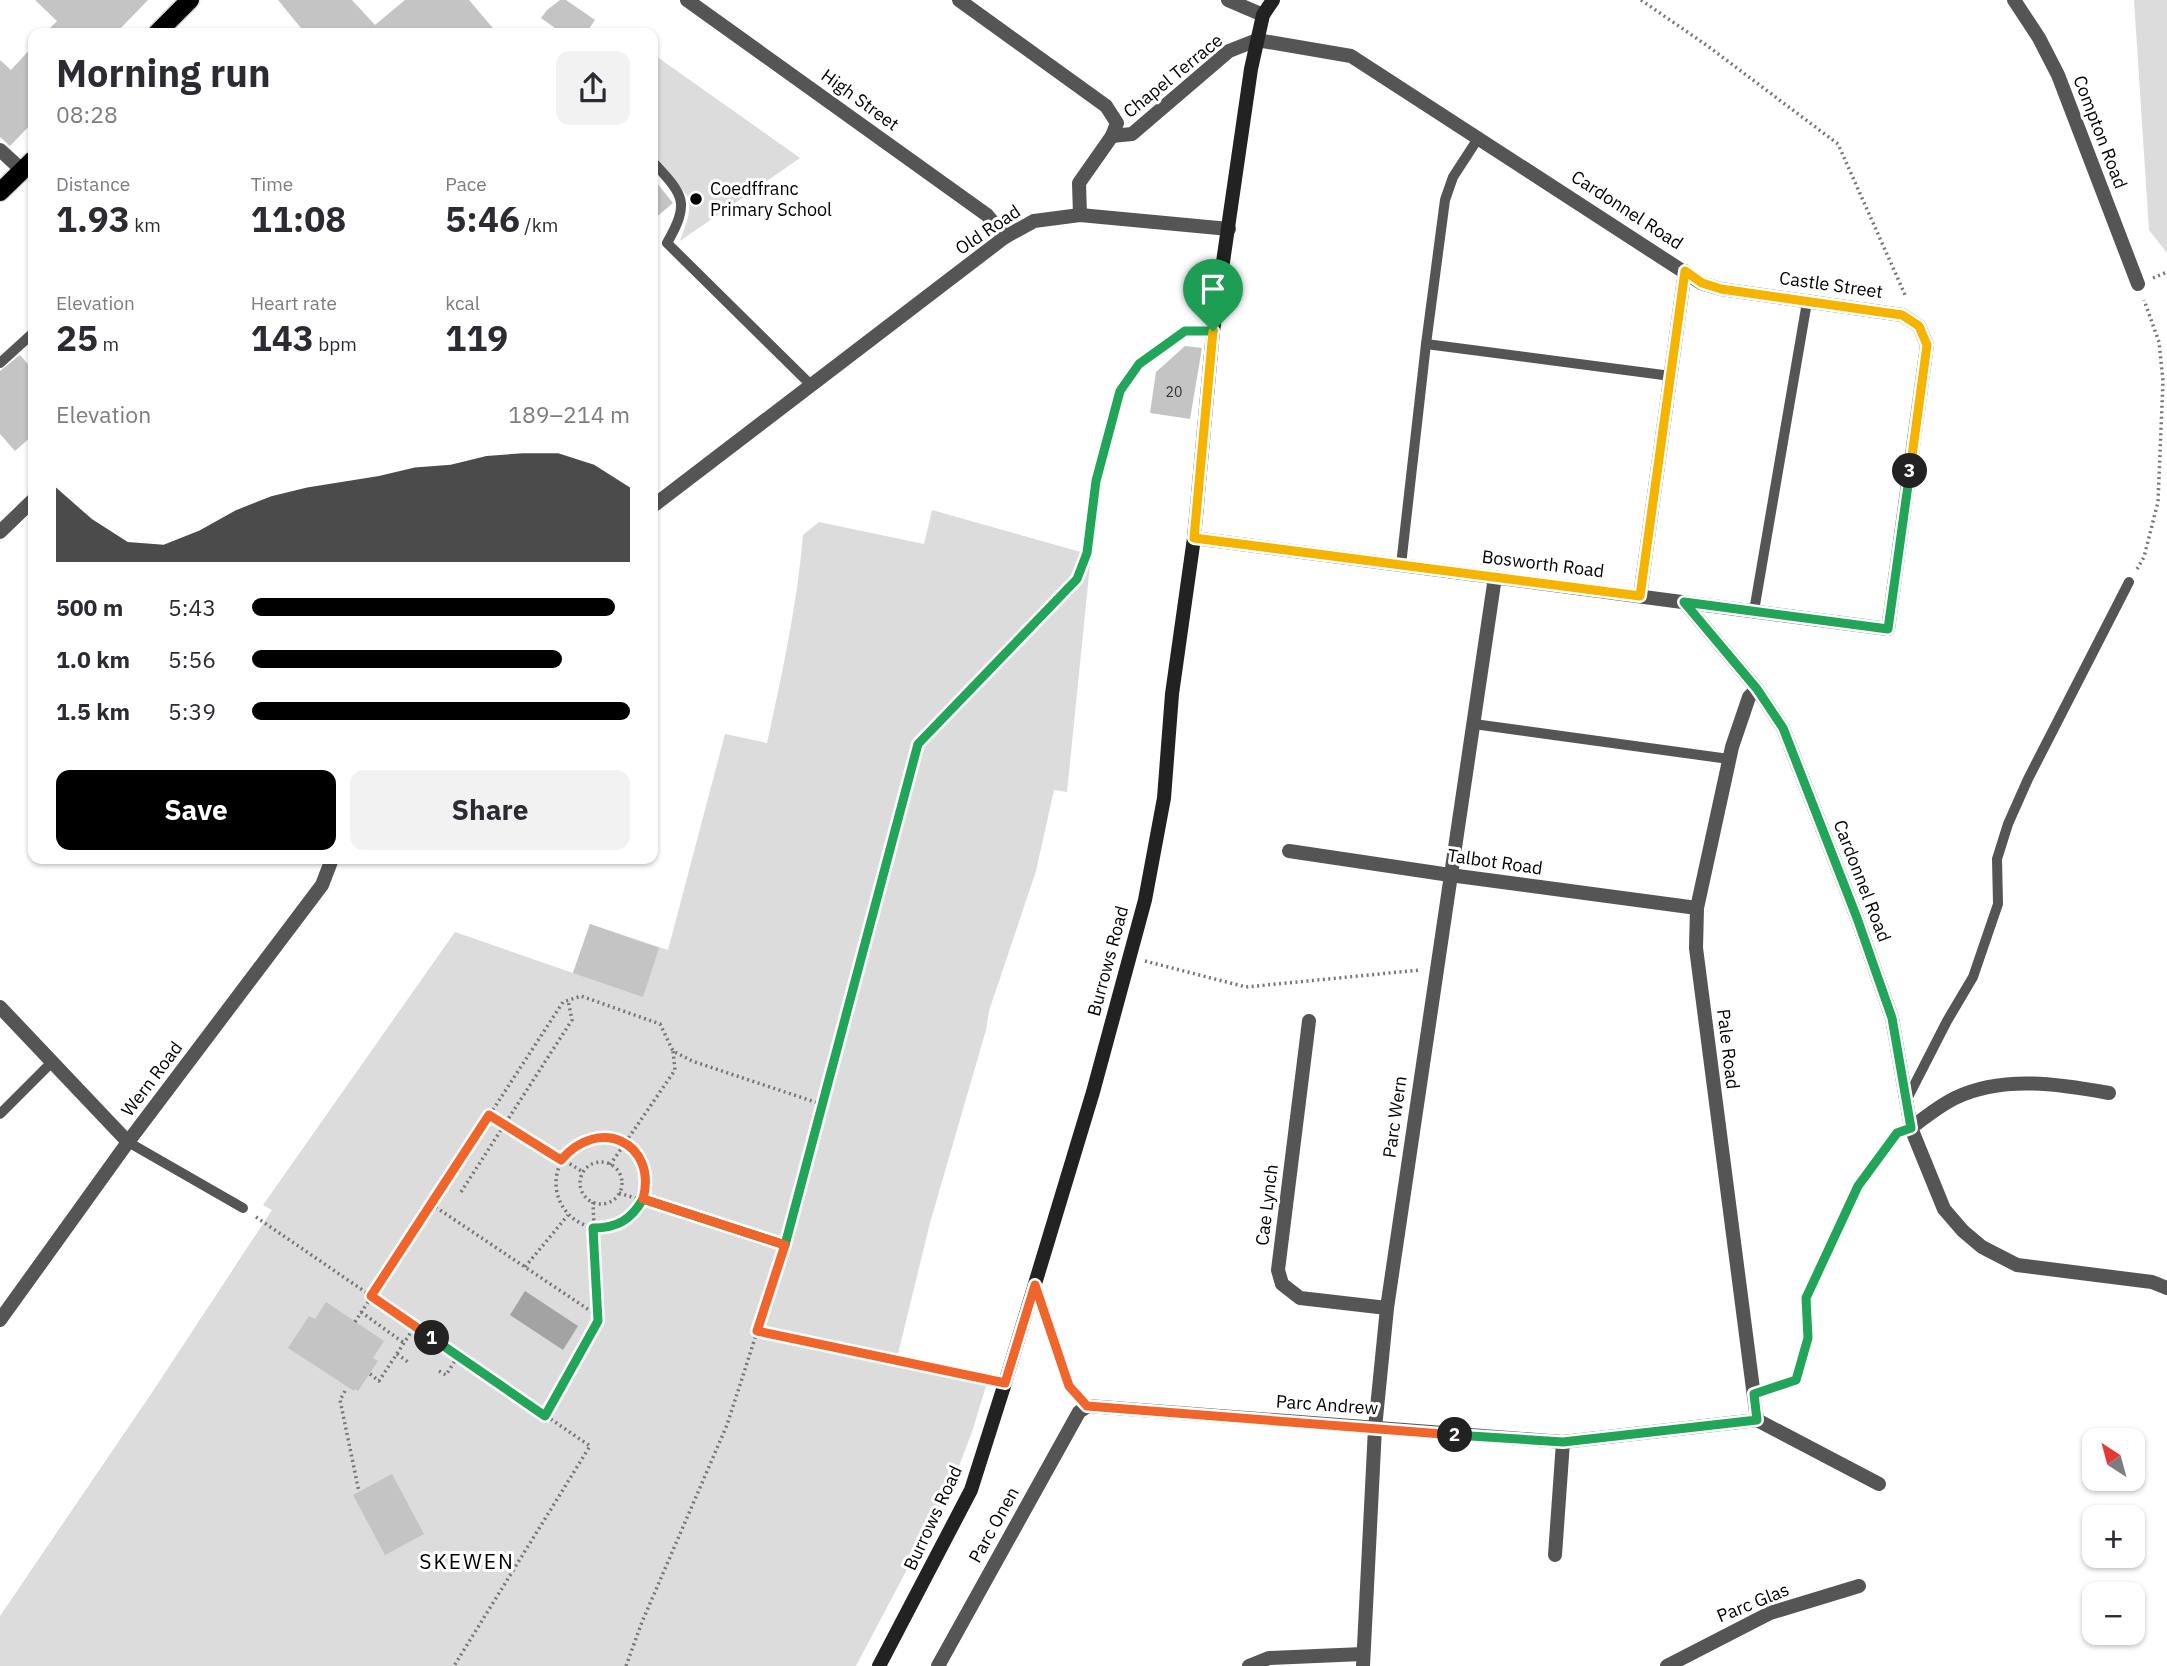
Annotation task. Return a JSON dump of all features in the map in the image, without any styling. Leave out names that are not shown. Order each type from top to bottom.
[{"type":"main road","points":[[1229,229],[1257,40],[1263,15],[1273,0]]},
{"type":"main road","points":[[162,28],[187,1]]},
{"type":"main road","points":[[0,192],[28,166]]},
{"type":"main road","name":"Burrows Road","points":[[879,1666],[971,1490],[1093,1092],[1145,900],[1164,797],[1172,694],[1194,538],[1213,331],[1229,229]]},
{"type":"street","name":"High Street","points":[[687,0],[987,215],[1005,237]]},
{"type":"street","points":[[958,0],[1106,106],[1117,123],[1112,136],[1079,183],[1080,215]]},
{"type":"street","points":[[1228,0],[1263,15]]},
{"type":"street","name":"Compton Road","points":[[2014,0],[2039,38],[2058,75],[2138,284]]},
{"type":"street","name":"Chapel Terrace","points":[[1112,136],[1132,134],[1229,51],[1257,40]]},
{"type":"street","name":"Cardonnel Road","points":[[1257,40],[1351,56],[1685,271],[1640,596]]},
{"type":"street","points":[[0,150],[28,166]]},
{"type":"street","name":"Old Road","points":[[658,502],[1005,237],[1034,221],[1080,215],[1229,229]]},
{"type":"street","name":"Castle Street","points":[[1685,271],[1702,283],[1721,289],[1902,315],[1919,326]]},
{"type":"street","name":"Bosworth Road","points":[[1194,538],[1888,629],[1927,345],[1919,326]]},
{"type":"street","points":[[0,532],[28,505]]},
{"type":"street","name":"Parc Wern","points":[[1363,1660],[1375,1428],[1387,1308],[1495,577]]},
{"type":"street","name":"Cardonnel Road","points":[[1684,602],[1757,689],[1783,728],[1857,918],[1892,1018],[1911,1128],[1944,1209],[1963,1231],[1982,1247],[2017,1265],[2152,1282],[2167,1288]]},
{"type":"street","name":"Pale Road","points":[[1757,689],[1749,697],[1729,760],[1697,908],[1696,948],[1757,1420]]},
{"type":"street","name":"Talbot Road","points":[[1289,851],[1697,908]]},
{"type":"street","name":"Wern Road","points":[[0,1320],[128,1142],[322,884],[330,864]]},
{"type":"street","points":[[0,1007],[128,1142]]},
{"type":"street","name":"Cae Lynch","points":[[1310,1021],[1278,1270],[1282,1284],[1300,1298],[1387,1308]]},
{"type":"street","points":[[1911,1128],[1956,1097],[1998,1085],[2063,1084],[2109,1093]]},
{"type":"street","name":"Parc Andrew","points":[[1087,1406],[1563,1442]]},
{"type":"street","name":"Parc Onen","points":[[938,1666],[1079,1412],[1087,1406]]},
{"type":"street","points":[[1555,1555],[1563,1442],[1757,1420],[1879,1485]]},
{"type":"street","name":"Parc Glas","points":[[1667,1666],[1770,1613],[1859,1586]]},
{"type":"street","points":[[1249,1666],[1269,1658],[1363,1660]]},
{"type":"lane","points":[[1401,565],[1445,200],[1453,177],[1479,137]]},
{"type":"lane","points":[[658,168],[682,198],[680,221],[667,243],[811,385]]},
{"type":"lane","points":[[1755,611],[1807,302]]},
{"type":"lane","points":[[0,363],[28,338]]},
{"type":"lane","points":[[1426,344],[1671,376]]},
{"type":"lane","points":[[1905,1103],[1973,977],[1998,904],[1997,859],[2008,824],[2129,582]]},
{"type":"lane","points":[[1474,724],[1729,760]]},
{"type":"lane","points":[[0,1114],[53,1061]]},
{"type":"lane","points":[[128,1142],[243,1208]]},
{"type":"path","points":[[1641,0],[1709,47],[1838,145],[1919,326]]},
{"type":"path","points":[[2129,582],[2144,557],[2158,502],[2163,381],[2159,342],[2138,284]]},
{"type":"path","points":[[625,1666],[727,1425],[785,1245],[918,744],[1077,579],[1087,553],[1096,481],[1114,410],[1120,391],[1139,364],[1185,331],[1213,331]]},
{"type":"path","points":[[1130,957],[1246,987],[1436,968]]},
{"type":"path","points":[[355,1322],[563,1002],[581,996],[660,1024],[673,1051],[675,1070],[610,1164]]},
{"type":"path","points":[[461,1192],[572,1020],[568,1000]]},
{"type":"path","points":[[673,1051],[692,1061],[824,1105]]},
{"type":"path","points":[[489,1115],[583,1172]]},
{"type":"path","points":[[1754,1394],[1796,1380],[1808,1338],[1806,1298],[1858,1186],[1897,1133],[1911,1128]]},
{"type":"path","points":[[612,1138],[625,1143],[642,1162],[646,1174],[643,1199],[635,1213],[609,1228],[593,1228],[580,1224],[568,1215],[559,1203],[555,1188],[556,1173],[561,1160],[571,1148],[590,1139],[612,1138]]},
{"type":"path","points":[[598,1163],[610,1164],[620,1177],[619,1193],[610,1201],[599,1204],[587,1199],[580,1186],[583,1172],[598,1163]]},
{"type":"path","points":[[619,1193],[785,1245]]},
{"type":"path","points":[[545,1416],[598,1321],[593,1202]]},
{"type":"path","points":[[431,1204],[598,1316]]},
{"type":"path","points":[[243,1208],[590,1446],[454,1666]]},
{"type":"path","points":[[525,1267],[568,1215]]},
{"type":"path","points":[[1035,1285],[1069,1386],[1087,1406]]},
{"type":"path","points":[[361,1312],[404,1342]]},
{"type":"path","points":[[370,1374],[379,1381],[415,1326]]},
{"type":"path","points":[[757,1331],[1005,1383]]},
{"type":"path","points":[[397,1354],[408,1362]]},
{"type":"path","points":[[439,1371],[446,1375],[458,1356]]},
{"type":"path","points":[[345,1391],[340,1400],[359,1492]]},
{"type":"shaded area","points":[[2134,0],[2167,0],[2167,253],[2149,230]]},
{"type":"shaded area","name":"Coedffranc Primary School","points":[[658,58],[800,158],[680,241],[689,209],[688,197],[658,159]]},
{"type":"shaded area","points":[[932,510],[1091,555],[1067,792],[1054,790],[1036,871],[989,1011],[986,1030],[930,1223],[898,1354],[989,1376],[952,1484],[856,1666],[0,1666],[0,1616],[272,1210],[263,1205],[455,932],[573,973],[590,924],[668,950],[725,734],[767,743],[793,614],[803,535],[819,522],[924,544]]},
{"type":"shaded area","points":[[525,1291],[578,1326],[563,1350],[510,1315]]},
{"type":"building","points":[[35,0],[148,0],[121,28],[50,28],[57,21]]},
{"type":"building","points":[[278,0],[352,0],[375,25],[405,0],[469,0],[493,28],[301,28]]},
{"type":"building","points":[[560,0],[566,0],[595,20],[589,28],[555,28],[541,18]]},
{"type":"building","points":[[28,51],[28,127],[10,146],[0,137],[0,60],[11,70]]},
{"type":"building","points":[[658,184],[673,203],[658,216]]},
{"type":"building","points":[[1185,346],[1202,348],[1190,419],[1150,413],[1156,372]]},
{"type":"building","points":[[20,355],[28,364],[28,439],[15,451],[0,434],[0,371]]},
{"type":"building","points":[[590,924],[659,948],[643,997],[573,973]]},
{"type":"building","points":[[326,1302],[384,1341],[373,1358],[378,1361],[358,1391],[288,1348],[309,1316],[315,1319]]},
{"type":"building","points":[[392,1474],[424,1534],[385,1555],[353,1495]]},
{"type":"place","name":"Coedffranc Primary School","points":[[696,199]]},
{"type":"district","name":"SKEWEN","points":[[467,1562]]},
{"type":"route","points":[[1213,331],[1185,331],[1139,364],[1120,391],[1114,410],[1096,481],[1087,553],[1077,579],[918,744],[785,1245],[643,1199],[635,1213],[623,1222],[609,1228],[593,1228],[598,1321],[545,1416],[371,1296],[489,1115],[561,1160],[571,1148],[583,1140],[612,1138],[625,1143],[642,1162],[646,1174],[643,1199],[714,1222],[785,1245],[757,1331],[1005,1383],[1035,1285],[1069,1386],[1087,1406],[1563,1442],[1757,1420],[1754,1394],[1796,1380],[1808,1338],[1806,1298],[1858,1186],[1897,1133],[1911,1128],[1892,1018],[1857,918],[1783,728],[1757,689],[1684,602],[1888,629],[1927,345],[1919,326],[1902,315],[1721,289],[1702,283],[1685,271],[1640,596],[1194,538],[1213,331]]}]
